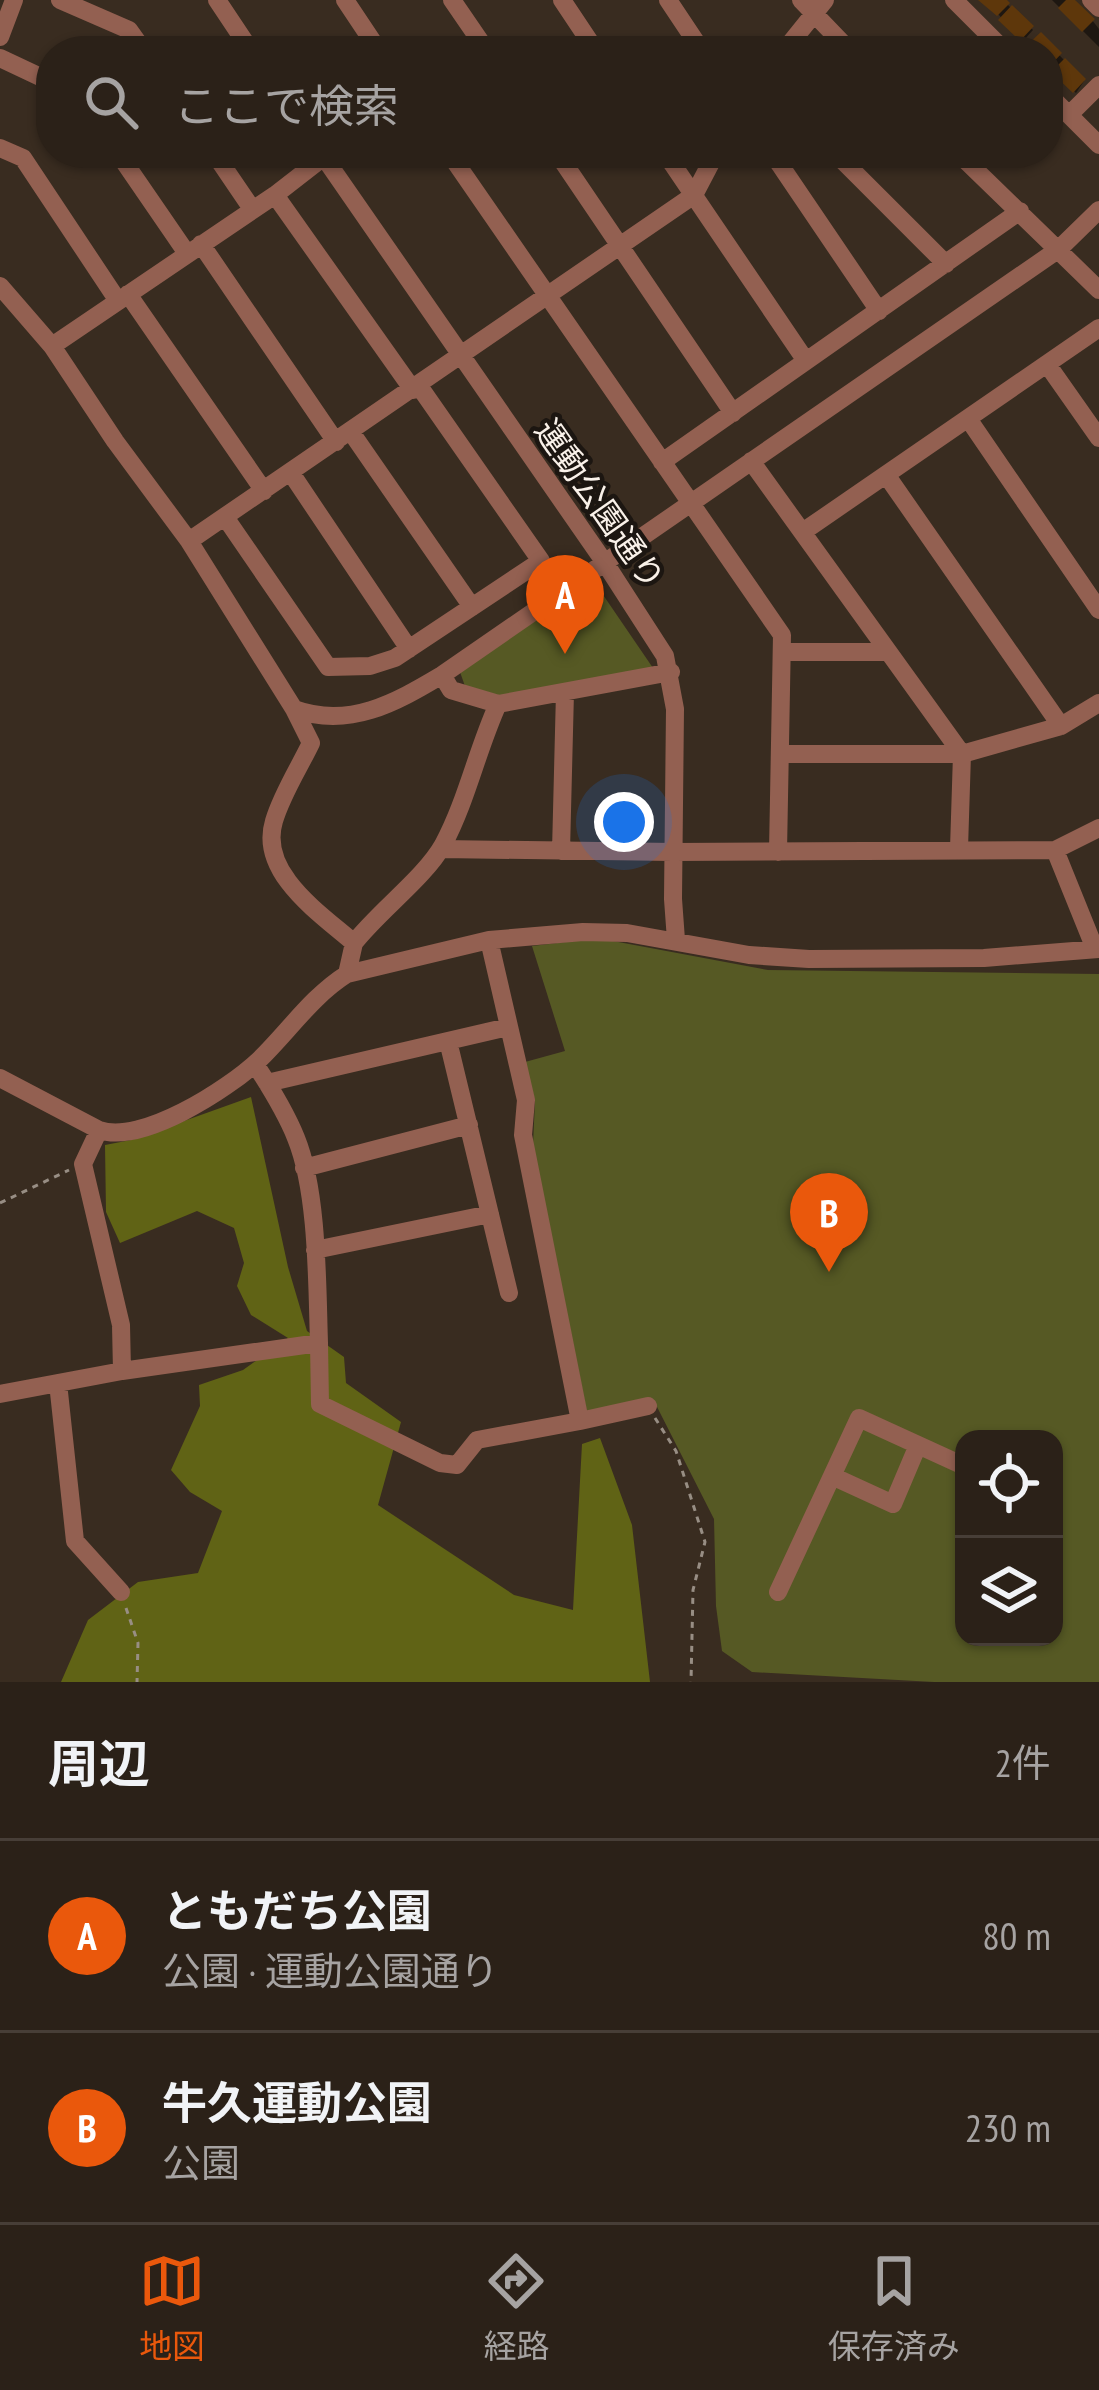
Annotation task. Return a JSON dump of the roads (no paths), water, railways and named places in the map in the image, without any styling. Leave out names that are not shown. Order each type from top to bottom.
[{"type":"street","points":[[0,37],[14,0]]},
{"type":"street","points":[[60,0],[133,36]]},
{"type":"street","points":[[217,0],[241,36]]},
{"type":"street","points":[[345,0],[370,36]]},
{"type":"street","points":[[452,0],[477,36]]},
{"type":"street","points":[[562,0],[586,36]]},
{"type":"street","points":[[668,0],[692,36]]},
{"type":"street","points":[[954,0],[990,36]]},
{"type":"street","points":[[1091,0],[1099,8]]},
{"type":"street","points":[[793,36],[813,4],[838,36]]},
{"type":"street","points":[[0,58],[36,75]]},
{"type":"street","points":[[1069,116],[1099,85]]},
{"type":"street","points":[[1063,110],[1099,145]]},
{"type":"street","points":[[0,148],[23,158],[264,490]]},
{"type":"street","points":[[130,168],[472,607]]},
{"type":"street","points":[[224,168],[252,208]]},
{"type":"street","points":[[52,346],[275,195],[307,168]]},
{"type":"street","name":"運動公園通り","points":[[333,168],[605,563],[656,640],[671,672],[676,940]]},
{"type":"street","points":[[459,168],[782,635],[778,852]]},
{"type":"street","points":[[567,168],[733,412]]},
{"type":"street","points":[[675,168],[806,361]]},
{"type":"street","points":[[189,541],[694,195],[708,168]]},
{"type":"street","points":[[782,168],[879,310]]},
{"type":"street","points":[[850,168],[946,264]]},
{"type":"street","points":[[974,168],[1099,290]]},
{"type":"street","points":[[225,517],[328,667],[370,666],[409,649],[541,561],[275,195]]},
{"type":"street","points":[[294,709],[328,716],[366,714],[405,698],[1059,249],[1099,210]]},
{"type":"street","points":[[662,462],[1020,211]]},
{"type":"street","points":[[0,286],[52,346],[189,541],[294,709],[311,743],[273,824],[277,862],[293,889],[354,943]]},
{"type":"street","points":[[804,531],[1099,328]]},
{"type":"street","points":[[1047,364],[1099,437]]},
{"type":"street","points":[[969,420],[1099,610]]},
{"type":"street","points":[[751,461],[962,754],[959,849]]},
{"type":"street","points":[[291,473],[409,649]]},
{"type":"street","points":[[887,476],[1061,726]]},
{"type":"street","points":[[504,586],[523,617]]},
{"type":"street","points":[[783,652],[887,652]]},
{"type":"street","points":[[442,675],[451,690],[498,704],[671,672]]},
{"type":"street","points":[[561,850],[565,692]]},
{"type":"street","points":[[780,754],[962,754],[1061,726],[1099,703]]},
{"type":"street","points":[[347,974],[354,943],[441,849],[474,775],[482,740],[498,704]]},
{"type":"street","points":[[441,849],[1055,850],[1099,828]]},
{"type":"street","points":[[0,1078],[99,1130],[127,1134],[177,1116],[255,1064],[329,986],[347,974],[489,940],[583,932],[809,959],[984,958],[1097,949],[1055,850]]},
{"type":"street","points":[[489,940],[526,1100],[523,1135],[580,1421]]},
{"type":"street","points":[[267,1083],[508,1027]]},
{"type":"street","points":[[448,1041],[509,1293]]},
{"type":"street","points":[[255,1064],[297,1140],[304,1168],[315,1250],[320,1404],[440,1463],[458,1465],[477,1440],[648,1406]]},
{"type":"street","points":[[304,1168],[469,1126]]},
{"type":"street","points":[[99,1130],[83,1164],[121,1325],[122,1371]]},
{"type":"street","points":[[315,1250],[490,1214]]},
{"type":"street","points":[[0,1394],[319,1343]]},
{"type":"street","points":[[58,1383],[75,1541],[121,1592]]},
{"type":"street","points":[[778,1592],[859,1418],[955,1462]]},
{"type":"street","points":[[832,1475],[893,1504],[918,1445]]},
{"type":"place","name":"ともだち公園","points":[[565,654]]},
{"type":"place","name":"牛久運動公園","points":[[829,1272]]}]
